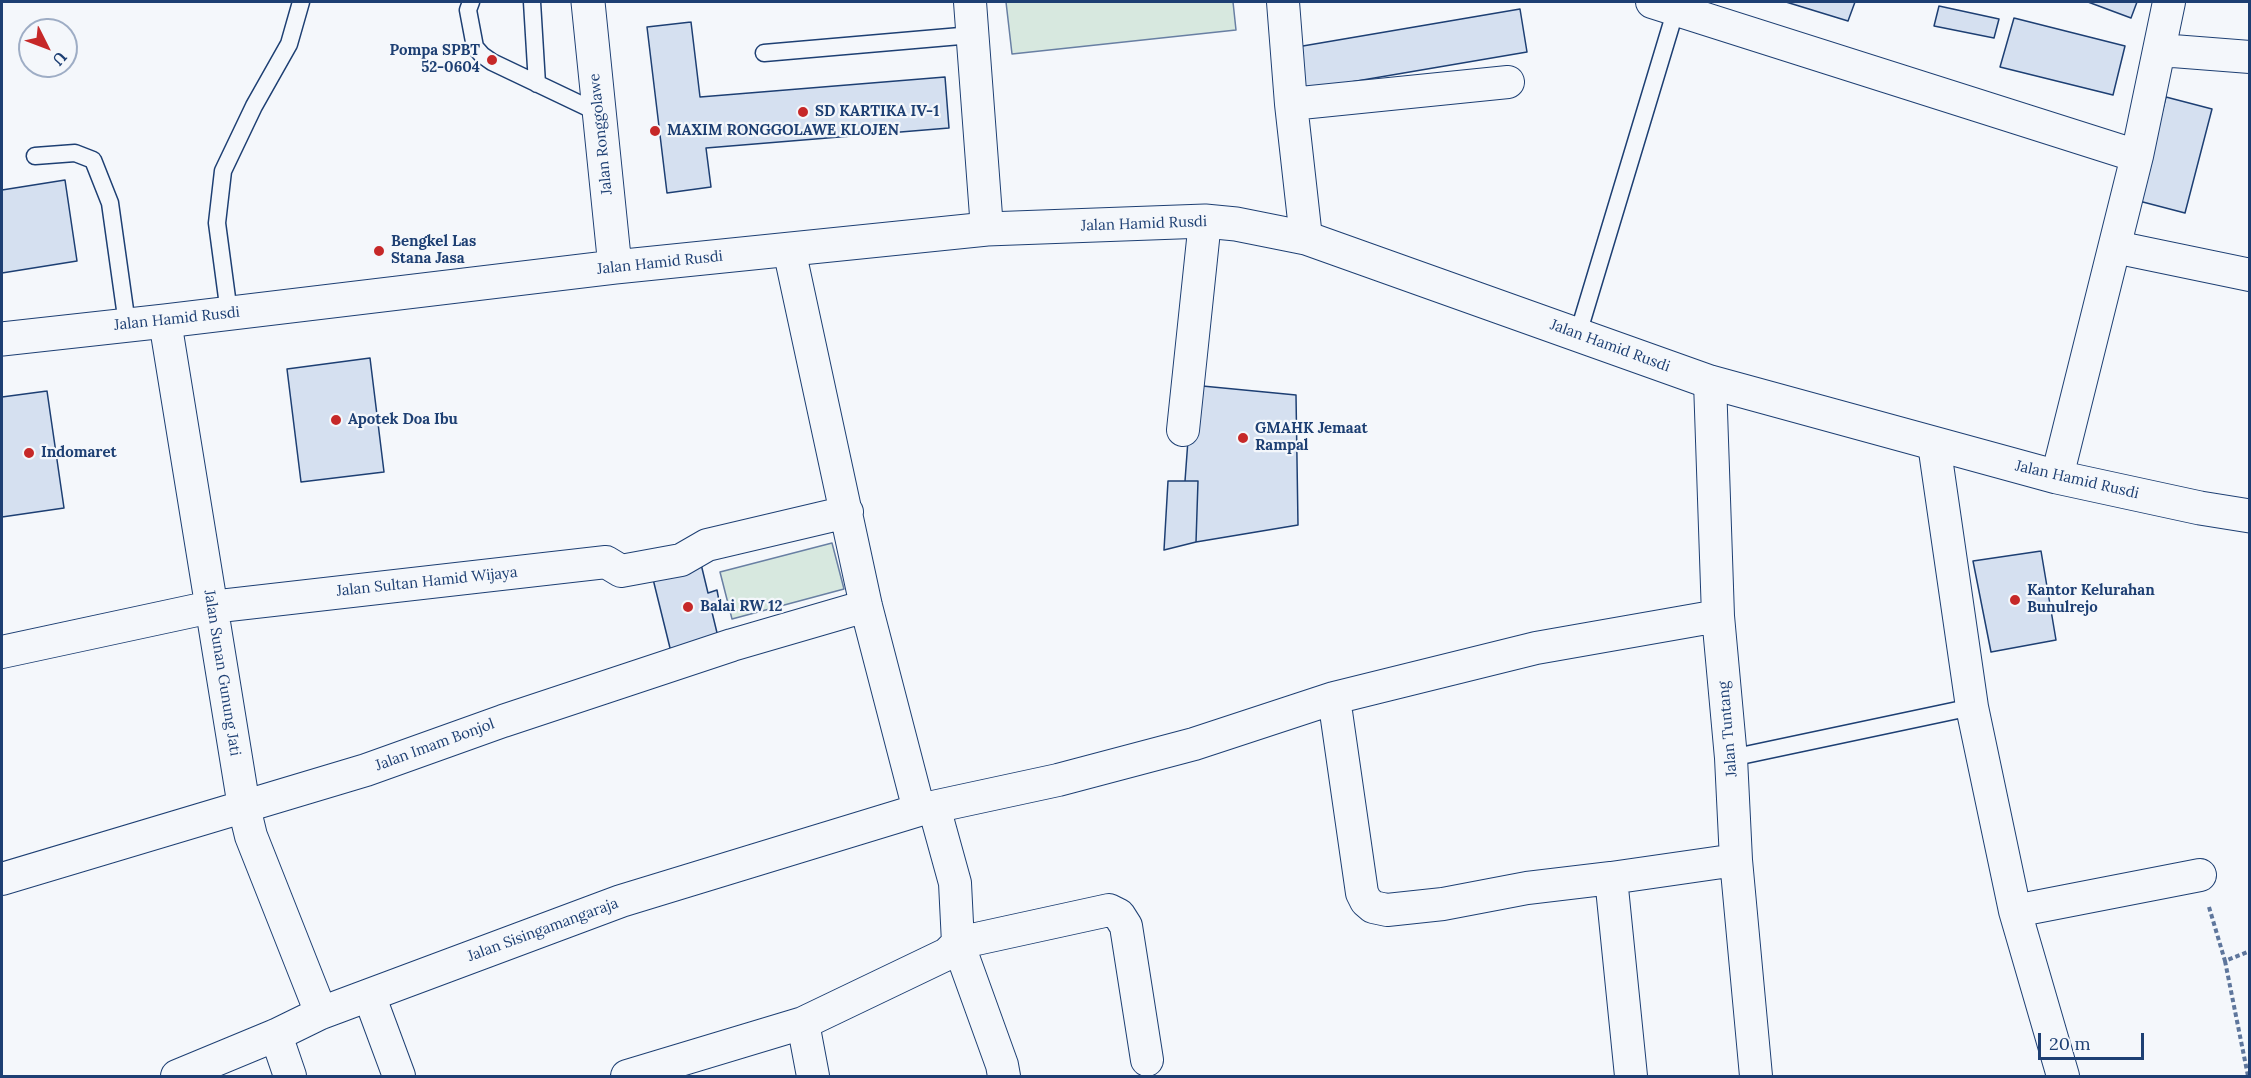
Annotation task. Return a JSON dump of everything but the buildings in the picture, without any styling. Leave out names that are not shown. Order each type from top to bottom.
[{"type":"street","name":"Jalan Ronggolawe","points":[[588,2],[615,267]]},
{"type":"street","points":[[970,2],[987,229]]},
{"type":"street","points":[[1283,2],[1291,105],[1306,238]]},
{"type":"street","points":[[2057,477],[2137,156],[2169,2]]},
{"type":"street","points":[[1664,5],[2137,156]]},
{"type":"street","points":[[2160,50],[2250,57]]},
{"type":"street","points":[[1291,105],[1508,82]]},
{"type":"street","name":"Jalan Hamid Rusdi","points":[[2,339],[615,267],[987,229],[1205,221],[1236,224],[1306,238],[1710,382],[2057,477],[2200,508],[2250,516]]},
{"type":"street","points":[[1183,430],[1205,221]]},
{"type":"street","points":[[2115,247],[2250,275]]},
{"type":"street","points":[[789,249],[866,606],[926,808],[955,883],[958,943],[1002,1065],[1004,1077]]},
{"type":"street","name":"Jalan Sunan Gunung Jati","points":[[165,321],[244,807],[251,836],[321,1013]]},
{"type":"street","name":"Jalan Tuntang","points":[[1710,382],[1718,616],[1731,758],[1736,860],[1756,1077]]},
{"type":"street","points":[[1934,444],[1972,707],[2015,911],[2062,1077]]},
{"type":"street","name":"Jalan Sultan Hamid Wijaya","points":[[2,652],[211,607],[606,562],[621,571],[681,560],[707,545],[846,512]]},
{"type":"street","name":"Jalan Imam Bonjol","points":[[2,879],[366,770],[503,721],[732,645],[866,606]]},
{"type":"street","name":"Jalan Sisingamangaraja","points":[[177,1077],[276,1035],[321,1013],[621,901],[926,808],[1058,780],[1194,744],[1334,698],[1536,648],[1718,616]]},
{"type":"street","points":[[1334,698],[1362,893],[1373,907],[1387,910],[1443,904],[1527,888],[1736,860]]},
{"type":"street","points":[[2015,911],[2200,875]]},
{"type":"street","points":[[1611,878],[1631,1077]]},
{"type":"street","points":[[627,1077],[803,1023],[946,954],[958,943],[1109,910],[1119,915],[1126,926],[1147,1060]]},
{"type":"street","points":[[369,994],[399,1077]]},
{"type":"street","points":[[803,1023],[813,1077]]},
{"type":"street","points":[[276,1035],[290,1077]]},
{"type":"lane","points":[[229,313],[217,223],[223,171],[254,106],[289,44],[301,2]]},
{"type":"lane","points":[[471,2],[468,10],[475,46],[492,62],[599,113]]},
{"type":"lane","points":[[532,2],[537,84]]},
{"type":"lane","points":[[1578,334],[1664,5]]},
{"type":"lane","points":[[764,53],[972,35]]},
{"type":"lane","points":[[35,156],[75,153],[93,160],[110,203],[127,324]]},
{"type":"lane","points":[[1731,758],[1972,707]]},
{"type":"path","points":[[2200,875],[2225,962],[2248,1077]]},
{"type":"path","points":[[2225,962],[2250,951]]},
{"type":"shaded area","points":[[1006,2],[1233,2],[1236,30],[1012,54]]},
{"type":"shaded area","points":[[832,543],[844,589],[732,619],[720,572]]},
{"type":"place","name":"Pompa SPBT 52-0604","points":[[492,60]]},
{"type":"place","name":"SD KARTIKA IV-1","points":[[803,112]]},
{"type":"place","name":"MAXIM RONGGOLAWE KLOJEN","points":[[655,131]]},
{"type":"place","name":"Bengkel Las Stana Jasa","points":[[379,251]]},
{"type":"place","name":"Apotek Doa Ibu","points":[[336,420]]},
{"type":"place","name":"GMAHK Jemaat Rampal","points":[[1243,438]]},
{"type":"place","name":"Indomaret","points":[[29,453]]},
{"type":"place","name":"Kantor Kelurahan Bunulrejo","points":[[2015,600]]},
{"type":"place","name":"Balai RW 12","points":[[688,607]]}]
